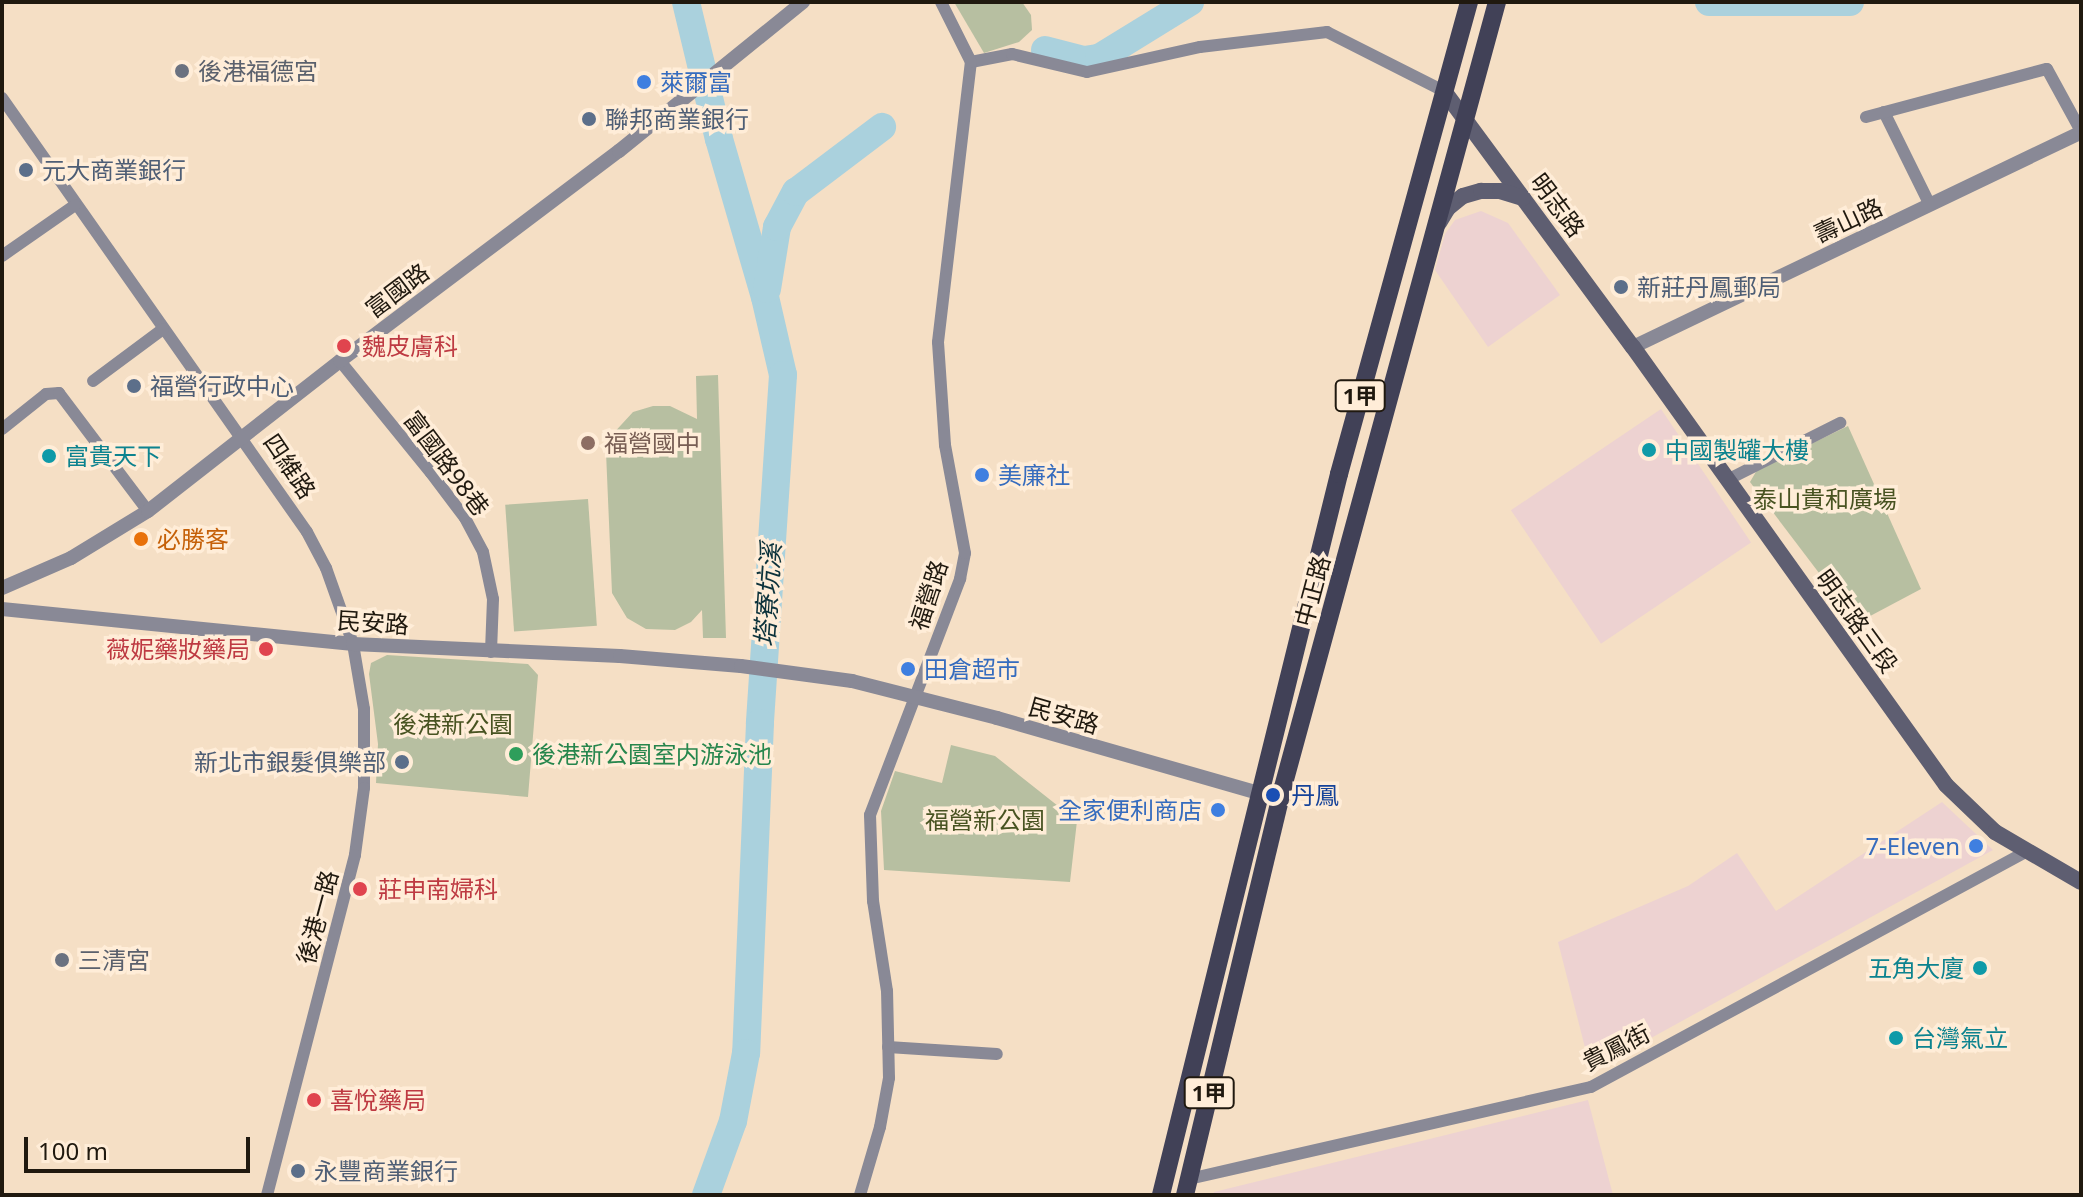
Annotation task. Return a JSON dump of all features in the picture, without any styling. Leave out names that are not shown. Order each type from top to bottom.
[{"type":"main road","name":"中正路","points":[[1161,1195],[1339,474],[1469,2]]},
{"type":"main road","name":"中正路","points":[[1187,1187],[1280,799],[1497,2]]},
{"type":"main road","name":"明志路","points":[[1444,91],[1633,347]]},
{"type":"main road","points":[[1435,228],[1448,208],[1463,196],[1481,191],[1500,191],[1523,198]]},
{"type":"main road","name":"明志路三段","points":[[1633,347],[1946,785],[1970,811],[2025,852],[2081,882]]},
{"type":"street","name":"富國路","points":[[2,588],[71,558],[148,511],[654,123],[803,2]]},
{"type":"street","points":[[941,2],[971,62],[1012,54],[1087,72],[1200,47],[1327,32],[1444,91]]},
{"type":"street","name":"福營路","points":[[860,1195],[880,1127],[889,1078],[887,991],[873,901],[870,815],[960,579],[965,553],[945,445],[938,342],[971,62]]},
{"type":"street","points":[[1866,117],[2047,69],[2081,132]]},
{"type":"street","name":"四維路","points":[[2,98],[163,329],[243,436],[307,532],[326,568],[353,644]]},
{"type":"street","points":[[1884,112],[1930,205]]},
{"type":"street","name":"壽山路","points":[[1633,347],[2081,132]]},
{"type":"street","points":[[2,256],[75,205]]},
{"type":"street","points":[[93,381],[163,329]]},
{"type":"street","name":"富國路98巷","points":[[340,361],[440,484],[465,518],[483,552],[493,599],[491,652]]},
{"type":"street","points":[[2,429],[46,394],[63,396],[148,511]]},
{"type":"street","points":[[1727,480],[1840,423]]},
{"type":"street","name":"民安路","points":[[2,609],[353,644],[620,656],[741,666],[835,679],[914,697],[1280,799]]},
{"type":"street","name":"後港一路","points":[[267,1195],[355,855],[364,788],[364,709],[353,644]]},
{"type":"street","name":"貴鳳街","points":[[1187,1187],[1591,1087],[2025,852]]},
{"type":"street","points":[[888,1047],[997,1054]]},
{"type":"shaded area","points":[[1481,211],[1508,223],[1560,295],[1488,347],[1435,270],[1445,234],[1455,220]]},
{"type":"shaded area","points":[[1661,409],[1751,542],[1601,644],[1511,510]]},
{"type":"shaded area","points":[[1942,802],[1993,850],[1591,1071],[1558,942],[1688,886],[1737,853],[1776,911]]},
{"type":"shaded area","points":[[1588,1100],[1613,1195],[1213,1195],[1214,1192]]},
{"type":"green space","points":[[954,2],[1022,2],[1031,15],[1032,30],[1019,42],[984,53]]},
{"type":"green space","points":[[718,375],[726,638],[703,638],[702,610],[691,622],[675,630],[646,629],[627,618],[612,593],[606,452],[610,437],[633,412],[653,406],[670,406],[697,419],[696,376]]},
{"type":"green space","name":"泰山貴和廣場","points":[[1848,426],[1921,589],[1857,623],[1750,482],[1757,470]]},
{"type":"green space","points":[[588,499],[597,626],[514,631],[505,505]]},
{"type":"green space","name":"後港新公園","points":[[387,655],[528,664],[538,675],[528,797],[376,783],[378,744],[369,674],[371,663]]},
{"type":"green space","name":"福營新公園","points":[[951,745],[995,756],[1077,821],[1070,882],[884,870],[881,811],[895,771],[942,783]]},
{"type":"waterway","name":"塔寮坑溪","points":[[686,2],[719,139],[765,297],[783,375],[760,723],[746,1053],[733,1121],[706,1195]]},
{"type":"waterway","points":[[1045,50],[1084,60],[1099,58],[1190,2]]},
{"type":"waterway","points":[[1709,2],[1850,2]]},
{"type":"waterway","points":[[767,289],[777,227],[796,192],[882,127]]},
{"type":"place","name":"後港福德宮","points":[[182,71]]},
{"type":"place","name":"萊爾富","points":[[644,82]]},
{"type":"place","name":"聯邦商業銀行","points":[[589,119]]},
{"type":"place","name":"元大商業銀行","points":[[26,170]]},
{"type":"place","name":"新莊丹鳳郵局","points":[[1621,287]]},
{"type":"place","name":"魏皮膚科","points":[[344,346]]},
{"type":"place","name":"福營行政中心","points":[[134,386]]},
{"type":"place","name":"福營國中","points":[[588,443]]},
{"type":"place","name":"中國製罐大樓","points":[[1649,450]]},
{"type":"place","name":"富貴天下","points":[[49,456]]},
{"type":"place","name":"美廉社","points":[[982,475]]},
{"type":"place","name":"必勝客","points":[[141,539]]},
{"type":"place","name":"薇妮藥妝藥局","points":[[266,649]]},
{"type":"place","name":"田倉超市","points":[[908,669]]},
{"type":"place","name":"後港新公園室内游泳池","points":[[516,754]]},
{"type":"place","name":"新北市銀髮俱樂部","points":[[402,762]]},
{"type":"place","name":"丹鳳","points":[[1273,795]]},
{"type":"place","name":"全家便利商店","points":[[1218,810]]},
{"type":"place","name":"7-Eleven","points":[[1976,846]]},
{"type":"place","name":"莊申南婦科","points":[[360,889]]},
{"type":"place","name":"三清宮","points":[[62,960]]},
{"type":"place","name":"五角大廈","points":[[1980,968]]},
{"type":"place","name":"台灣氣立","points":[[1896,1038]]},
{"type":"place","name":"喜悅藥局","points":[[314,1100]]},
{"type":"place","name":"永豐商業銀行","points":[[298,1171]]}]
